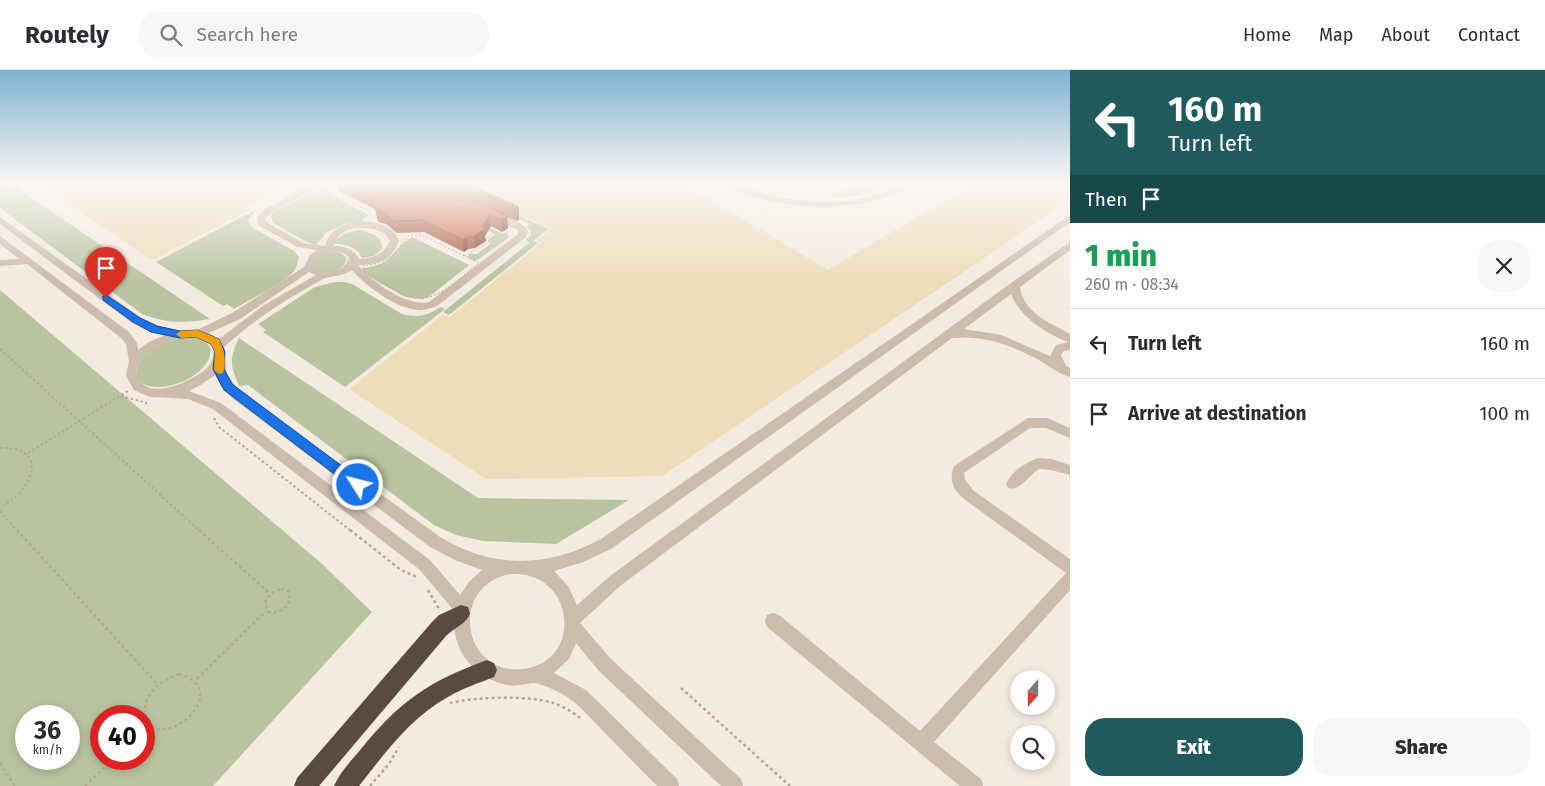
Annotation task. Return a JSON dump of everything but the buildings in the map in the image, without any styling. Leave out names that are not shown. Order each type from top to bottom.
[{"type":"highway","points":[[305,786],[438,629],[462,612]]},
{"type":"highway","points":[[345,786],[393,727],[422,700],[454,681],[487,670]]},
{"type":"street","points":[[263,215],[261,223],[301,245],[340,249],[350,252],[354,258],[353,263],[347,270],[336,274]]},
{"type":"street","points":[[301,245],[314,272],[324,275],[336,274],[364,279],[414,306],[421,307],[433,304],[523,235],[521,228],[494,215]]},
{"type":"street","points":[[0,220],[136,320],[155,329],[180,334],[198,334],[215,341],[219,353],[218,369],[222,378],[236,394],[435,542],[475,562],[506,568],[528,568],[562,564],[606,544],[1070,218]]},
{"type":"street","points":[[329,249],[328,244],[337,232],[354,225],[364,224],[381,227],[395,238],[394,244],[387,254],[372,261],[353,263]]},
{"type":"street","points":[[0,239],[125,335],[131,343],[135,361]]},
{"type":"street","points":[[572,622],[615,581],[1070,244]]},
{"type":"street","points":[[198,334],[236,316],[310,263],[317,254],[329,249]]},
{"type":"street","points":[[0,262],[29,261]]},
{"type":"street","points":[[353,263],[364,279]]},
{"type":"street","points":[[153,398],[196,383],[214,367],[219,353],[230,335],[324,275]]},
{"type":"street","points":[[1015,285],[1017,298],[1029,313],[1070,339]]},
{"type":"street","points":[[949,334],[969,332],[991,336],[1014,344],[1066,371]]},
{"type":"street","points":[[180,334],[149,347],[135,361],[131,370],[132,379],[137,386],[153,398],[189,395],[217,406],[426,566],[462,612]]},
{"type":"street","points":[[1066,371],[1058,364],[1055,354],[1060,348],[1070,346]]},
{"type":"street","points":[[1070,433],[1047,423],[1028,424],[959,470],[957,478],[960,486],[969,495],[1070,568]]},
{"type":"street","points":[[1013,484],[1029,466],[1036,463],[1046,463],[1070,470]]},
{"type":"street","points":[[506,568],[483,578],[471,592],[462,612],[462,633],[468,650],[473,657],[487,670],[510,677],[534,675],[558,683],[580,696],[670,786]]},
{"type":"street","points":[[528,568],[547,576],[559,586],[567,598],[572,622],[571,636],[561,655],[548,667],[534,675]]},
{"type":"street","points":[[921,743],[1070,579]]},
{"type":"street","points":[[773,621],[974,786]]},
{"type":"street","points":[[572,622],[604,665],[734,786]]},
{"type":"path","points":[[365,219],[370,215]]},
{"type":"path","points":[[464,256],[471,250],[482,249],[489,242],[488,236],[494,232],[485,228]]},
{"type":"path","points":[[411,235],[421,235],[464,256],[479,263],[437,294],[428,298],[418,299],[409,297],[363,270],[363,266],[381,262],[390,257],[398,249],[401,241],[411,235]]},
{"type":"path","points":[[0,349],[269,593]]},
{"type":"path","points":[[28,453],[137,386]]},
{"type":"path","points":[[121,396],[132,400],[153,398]]},
{"type":"path","points":[[210,413],[218,427],[401,570],[418,577],[421,581]]},
{"type":"path","points":[[0,448],[19,448],[28,453],[33,462],[32,473],[25,486],[0,510],[158,685]]},
{"type":"path","points":[[425,585],[439,610]]},
{"type":"path","points":[[281,588],[287,590],[291,600],[284,610],[271,614],[266,611],[264,606],[265,599],[269,593],[281,588]]},
{"type":"path","points":[[196,680],[266,611]]},
{"type":"path","points":[[145,705],[149,695],[158,685],[168,678],[179,674],[189,675],[196,680],[200,688],[200,698],[196,709],[188,719],[178,727],[166,731],[155,729]]},
{"type":"path","points":[[681,688],[790,786]]},
{"type":"path","points":[[449,704],[481,697],[536,698],[562,705],[580,718]]},
{"type":"path","points":[[370,786],[389,764],[400,744]]},
{"type":"path","points":[[0,763],[16,786]]},
{"type":"path","points":[[85,786],[102,770]]},
{"type":"green space","points":[[10,215],[57,215],[210,319],[176,322],[160,320],[142,314]]},
{"type":"green space","points":[[245,215],[252,215],[249,223],[253,228],[294,251],[299,257],[295,269],[290,275],[275,286],[234,309],[227,304],[223,306],[156,262]]},
{"type":"green space","points":[[368,215],[359,222],[347,223],[327,232],[316,245],[273,223],[271,216]]},
{"type":"green space","points":[[511,215],[517,215],[548,229],[533,241],[538,243],[449,315],[443,312],[529,243],[526,239],[531,235],[531,230],[526,227],[530,224]]},
{"type":"green space","points":[[472,219],[503,234],[507,231],[508,238],[476,261],[467,257],[470,254],[477,254],[490,244],[488,240],[495,234],[468,222]]},
{"type":"green space","points":[[360,230],[372,234],[381,241],[382,249],[374,256],[362,258],[354,248],[342,244],[333,244],[345,234]]},
{"type":"green space","points":[[412,237],[469,265],[430,296],[422,299],[405,297],[366,275],[362,268],[381,264]]},
{"type":"green space","points":[[330,252],[339,252],[346,257],[342,267],[336,271],[324,273],[312,267],[313,259]]},
{"type":"green space","points":[[335,282],[352,284],[402,314],[422,315],[440,307],[445,309],[345,387],[263,332],[266,330],[258,324],[315,287]]},
{"type":"green space","points":[[0,290],[321,563],[372,612],[213,786],[0,786]]},
{"type":"green space","points":[[180,337],[198,338],[208,344],[211,351],[208,360],[201,370],[190,378],[176,384],[153,387],[142,383],[136,372],[146,353],[155,347]]},
{"type":"green space","points":[[239,338],[478,498],[629,500],[556,544],[483,541],[456,535],[434,525],[248,385],[239,386],[232,367],[232,357]]},
{"type":"sand","points":[[86,215],[239,215],[152,260]]},
{"type":"sand","points":[[520,215],[737,215],[828,270],[920,215],[1047,215],[662,476],[486,479],[349,389],[443,315],[449,318],[541,243],[536,240],[551,229]]},
{"type":"slow traffic","points":[[181,334],[198,334],[215,341],[220,352],[219,370]]},
{"type":"route","points":[[106,298],[136,320],[155,329],[180,334],[198,334],[215,341],[220,352],[218,369],[228,387],[358,485]]}]
